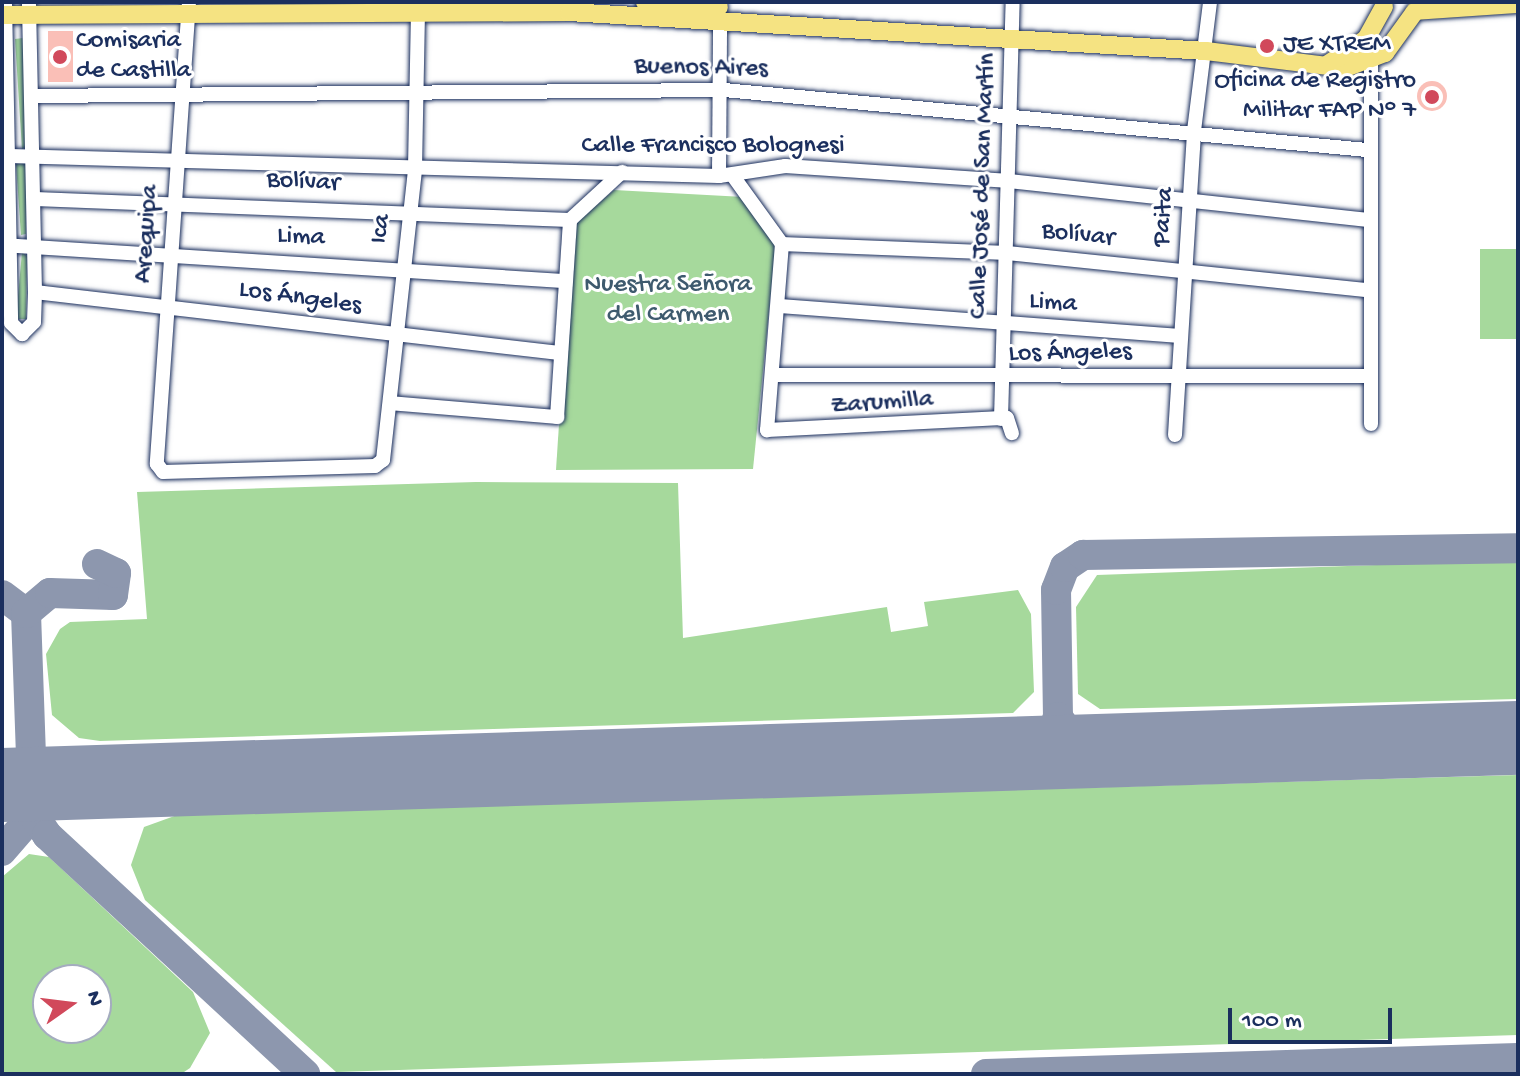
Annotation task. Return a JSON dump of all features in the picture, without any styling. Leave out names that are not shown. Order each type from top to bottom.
[{"type":"main road","points":[[29,9],[120,2]]},
{"type":"main road","points":[[645,2],[726,13]]},
{"type":"main road","points":[[1321,67],[1351,54],[1384,4],[1400,19],[1416,9],[1518,4]]},
{"type":"main road","points":[[4,9],[423,7],[726,13],[1012,35],[1186,41],[1206,51],[1321,67],[1371,62],[1416,9]]},
{"type":"street","name":"Calle José de San Martín","points":[[1001,419],[1013,2]]},
{"type":"street","name":"Paita","points":[[1175,435],[1194,131],[1210,2]]},
{"type":"street","name":"Ica","points":[[381,464],[390,403],[393,336],[415,168],[423,7]]},
{"type":"street","name":"Arequipa","points":[[195,8],[173,202],[159,470],[381,464]]},
{"type":"street","points":[[4,9],[10,156],[6,245],[13,332],[33,327],[35,292],[29,9]]},
{"type":"street","points":[[726,13],[726,176],[782,244],[780,306],[772,375]]},
{"type":"street","points":[[1371,62],[1366,220],[1371,424]]},
{"type":"street","name":"Buenos Aires","points":[[32,96],[184,98],[724,90],[1194,131],[1367,150]]},
{"type":"street","name":"Calle Francisco Bolognesi","points":[[10,156],[179,158],[726,176],[754,166],[1009,181],[1366,220]]},
{"type":"street","points":[[390,403],[555,418],[570,220],[622,172]]},
{"type":"street","name":"Bolívar","points":[[35,199],[173,202],[570,220]]},
{"type":"street","name":"Bolívar","points":[[782,244],[1007,253],[1368,290]]},
{"type":"street","name":"Lima","points":[[6,245],[401,268],[563,281]]},
{"type":"street","name":"Los Ángeles","points":[[35,292],[559,353]]},
{"type":"street","name":"Lima","points":[[780,306],[1180,336]]},
{"type":"street","name":"Los Ángeles","points":[[772,375],[1002,380],[1177,375],[1369,376]]},
{"type":"street","name":"Zarumilla","points":[[772,375],[767,430],[1001,419]]},
{"type":"street","points":[[1001,419],[1012,421],[1012,433]]},
{"type":"green space","points":[[23,38],[26,147],[22,149],[15,39]]},
{"type":"green space","points":[[26,163],[26,234],[21,235],[16,164]]},
{"type":"green space","name":"Nuestra Señora del Carmen","points":[[614,190],[744,197],[776,242],[753,469],[556,470],[572,226]]},
{"type":"green space","points":[[1480,249],[1518,249],[1518,339],[1480,339]]},
{"type":"green space","points":[[22,252],[27,256],[26,319],[16,319]]},
{"type":"green space","points":[[476,482],[678,483],[683,638],[887,607],[891,632],[928,626],[924,602],[1018,590],[1031,614],[1034,692],[1013,713],[100,741],[79,738],[52,715],[46,654],[60,629],[70,622],[147,619],[137,492]]},
{"type":"green space","points":[[1518,560],[1518,699],[1100,709],[1078,694],[1076,607],[1097,575]]},
{"type":"green space","points":[[1518,775],[1518,1035],[336,1072],[145,900],[131,865],[144,827],[180,814]]},
{"type":"green space","points":[[29,854],[49,857],[193,992],[210,1033],[190,1068],[181,1074],[2,1074],[2,877]]},
{"type":"building","name":"Comisaria de Castilla","points":[[48,31],[73,31],[73,82],[48,82]]},
{"type":"building","name":"Oficina de Registro Militar FAP N° 7","points":[[1432,81],[1442,86],[1447,96],[1442,106],[1432,111],[1422,106],[1417,96],[1422,86]]},
{"type":"taxiway","points":[[1081,751],[1058,717],[1056,590],[1065,567],[1083,555],[1518,548]]},
{"type":"taxiway","points":[[26,613],[50,593],[113,595],[116,573],[97,564]]},
{"type":"taxiway","points":[[2,595],[26,613],[32,784],[26,823],[2,851]]},
{"type":"taxiway","points":[[1027,753],[1051,736],[1058,717]]},
{"type":"taxiway","points":[[31,811],[47,835],[305,1074]]},
{"type":"taxiway","points":[[986,1074],[1518,1058]]},
{"type":"runway","points":[[2,785],[1518,738]]},
{"type":"place","name":"JE XTREM","points":[[1267,46]]},
{"type":"place","name":"Comisaria de Castilla","points":[[60,57]]},
{"type":"place","name":"Oficina de Registro Militar FAP N° 7","points":[[1432,97]]}]
